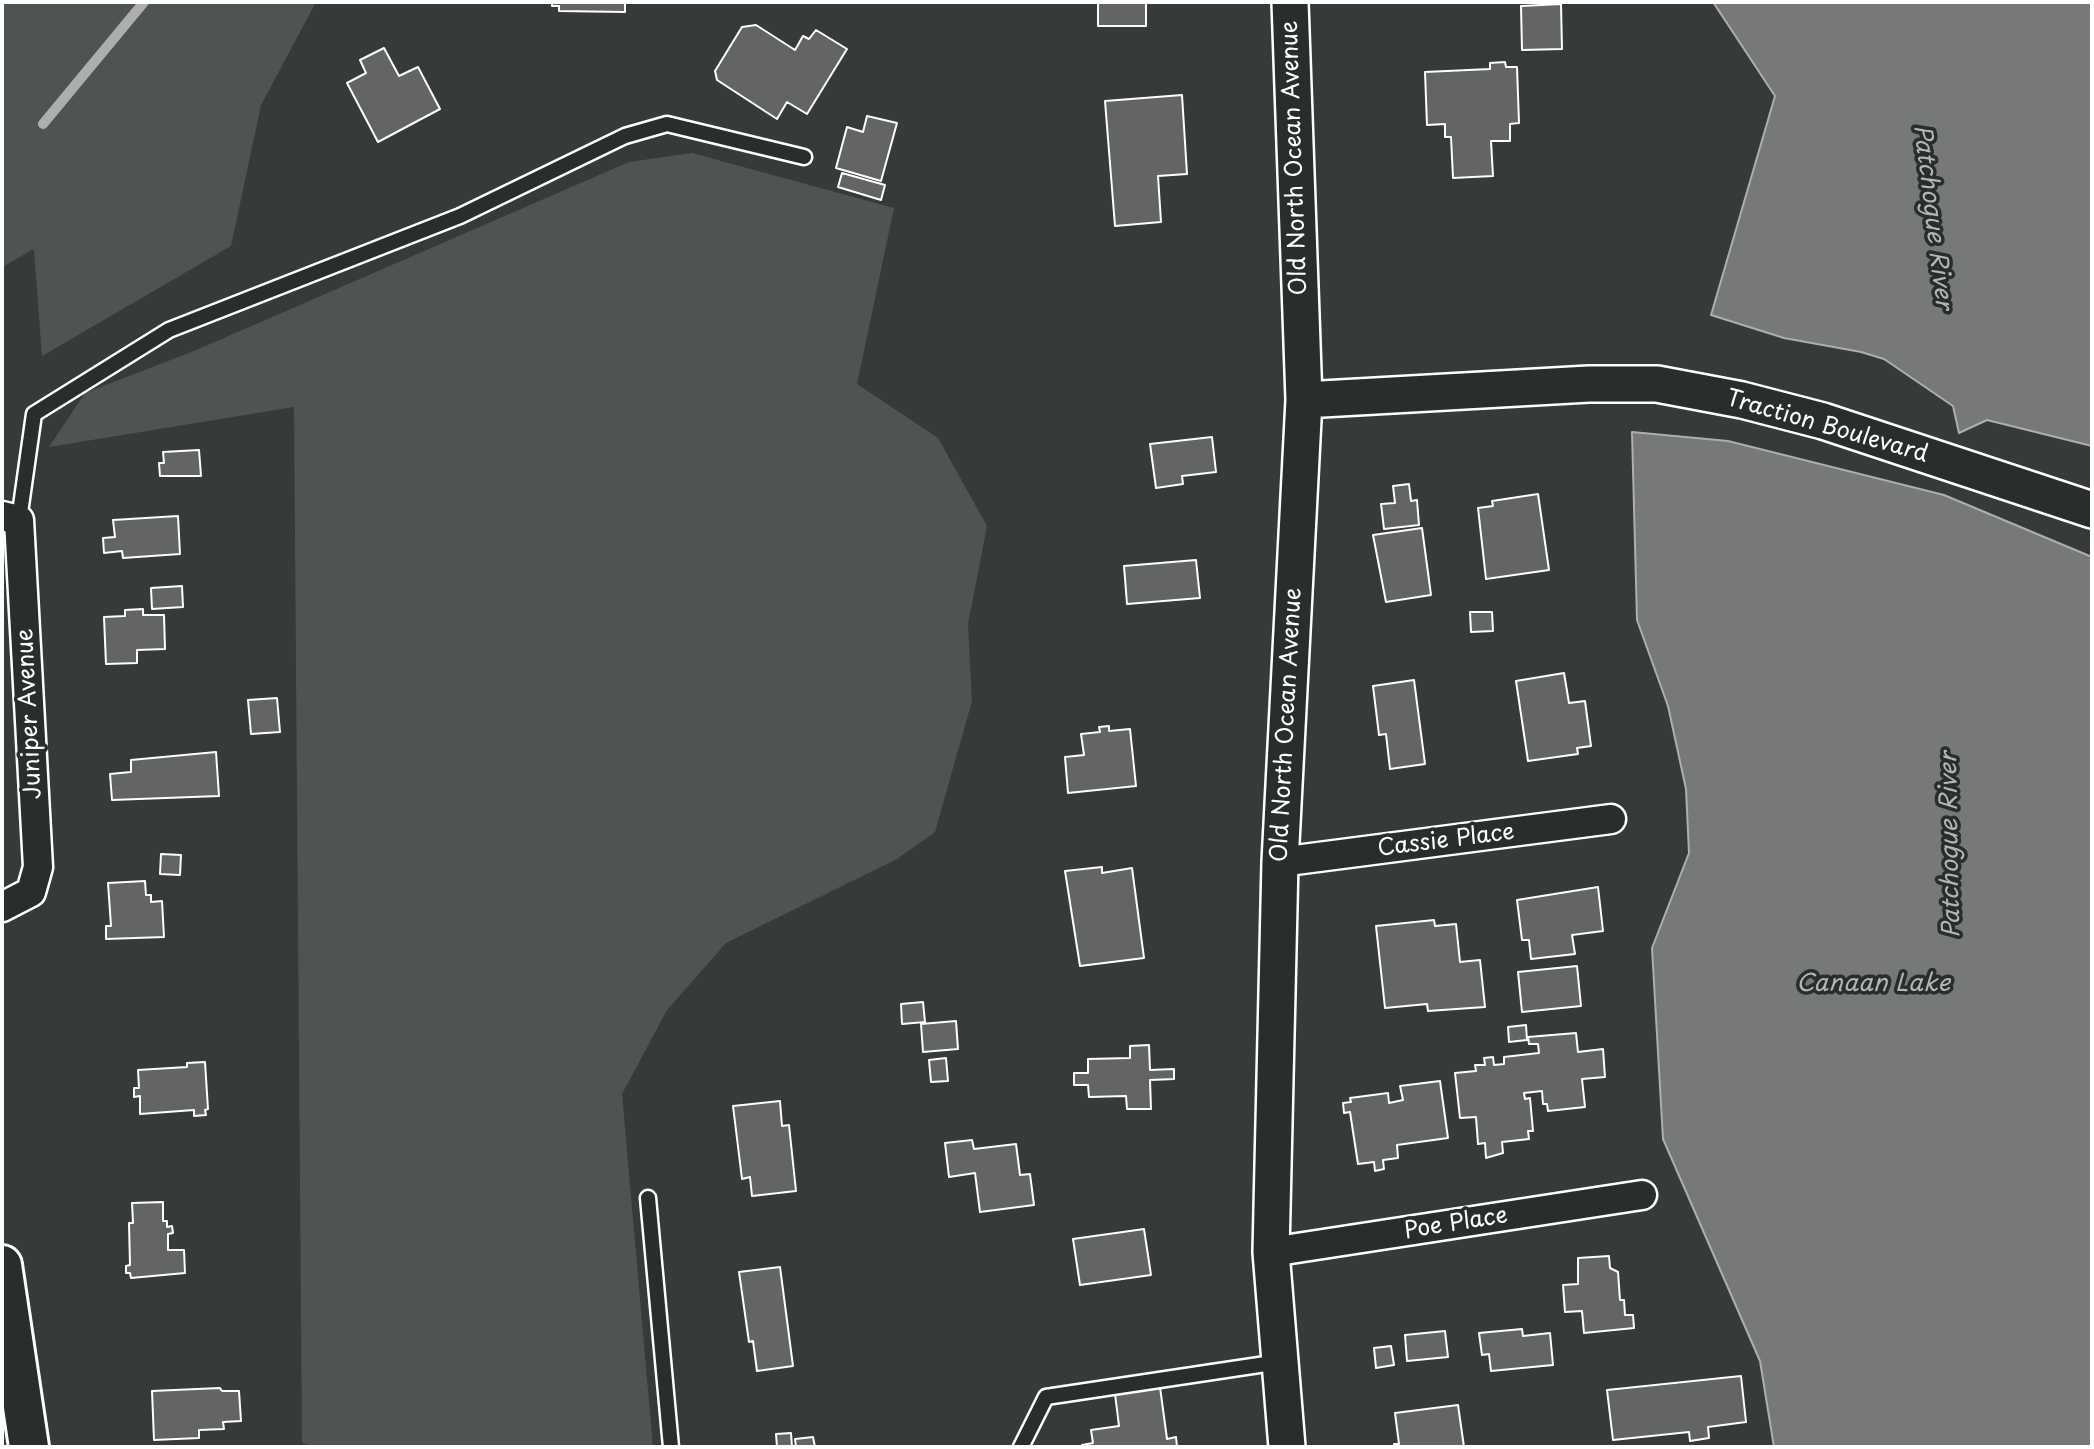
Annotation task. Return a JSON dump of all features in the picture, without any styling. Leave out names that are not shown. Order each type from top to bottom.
[{"type":"main road","points":[[2,1265],[29,1447]]},
{"type":"street","name":"Old North Ocean Avenue","points":[[1287,1447],[1271,1252],[1280,862],[1304,400],[1290,2]]},
{"type":"street","name":"Traction Boulevard","points":[[1304,400],[1589,384],[1657,384],[1742,400],[1823,421],[2092,510]]},
{"type":"street","name":"Juniper Avenue","points":[[2,907],[31,891],[38,867],[10,518]]},
{"type":"street","name":"Cassie Place","points":[[1280,862],[1611,819]]},
{"type":"street","name":"Poe Place","points":[[1271,1252],[1642,1195]]},
{"type":"lane","points":[[10,518],[34,414],[169,330],[460,216],[625,135],[667,124],[804,156]]},
{"type":"lane","points":[[648,1198],[671,1447]]},
{"type":"lane","points":[[1020,1447],[1046,1397],[1282,1361]]},
{"type":"shaded area","points":[[2,2],[316,2],[261,105],[231,246],[42,356],[34,249],[2,267]]},
{"type":"shaded area","points":[[692,153],[894,208],[857,384],[938,438],[987,526],[968,624],[972,701],[935,832],[897,859],[726,943],[667,1010],[622,1094],[653,1447],[316,1447],[302,1443],[294,407],[49,447],[85,393],[194,351],[629,162]]},
{"type":"water","name":"Patchogue River","points":[[1713,2],[2092,2],[2092,446],[1987,420],[1959,433],[1953,406],[1884,359],[1861,352],[1784,338],[1711,315],[1775,96]]},
{"type":"water","name":"Canaan Lake","points":[[1632,432],[1728,441],[1944,495],[2092,557],[2092,1447],[1774,1447],[1760,1361],[1663,1139],[1652,948],[1689,853],[1686,789],[1668,706],[1637,620]]},
{"type":"building","points":[[552,2],[625,2],[625,12],[559,11],[559,6],[552,6]]},
{"type":"building","points":[[1098,2],[1146,2],[1146,26],[1098,26]]},
{"type":"building","points":[[1561,4],[1562,49],[1522,50],[1521,6]]},
{"type":"building","points":[[756,25],[795,50],[803,36],[809,39],[816,30],[847,49],[807,114],[787,102],[777,119],[717,80],[715,71],[742,27]]},
{"type":"building","points":[[384,48],[399,76],[418,67],[440,109],[378,142],[347,83],[366,73],[360,60]]},
{"type":"building","points":[[1505,62],[1506,67],[1517,67],[1519,123],[1510,124],[1510,141],[1491,141],[1493,176],[1453,178],[1451,137],[1445,137],[1445,124],[1427,125],[1425,72],[1490,69],[1490,63]]},
{"type":"building","points":[[1182,95],[1187,174],[1158,176],[1161,222],[1115,226],[1105,101]]},
{"type":"building","points":[[867,116],[897,123],[881,181],[836,168],[847,127],[863,132]]},
{"type":"building","points":[[842,173],[885,185],[881,200],[838,187]]},
{"type":"building","points":[[1212,437],[1216,472],[1182,476],[1183,484],[1156,488],[1150,444]]},
{"type":"building","points":[[199,450],[201,476],[160,476],[159,463],[164,463],[163,452]]},
{"type":"building","points":[[1409,484],[1411,501],[1417,500],[1419,525],[1384,529],[1381,504],[1395,503],[1393,486]]},
{"type":"building","points":[[1538,494],[1549,570],[1486,579],[1478,508],[1493,506],[1492,501]]},
{"type":"building","points":[[178,516],[180,554],[123,558],[122,551],[104,553],[103,538],[115,537],[113,520]]},
{"type":"building","points":[[1422,528],[1431,595],[1386,602],[1373,535]]},
{"type":"building","points":[[1196,560],[1200,598],[1127,604],[1124,566]]},
{"type":"building","points":[[182,586],[183,607],[152,609],[151,588]]},
{"type":"building","points":[[143,609],[143,615],[164,615],[165,649],[137,650],[137,663],[106,664],[104,617],[125,616],[125,610]]},
{"type":"building","points":[[1470,612],[1492,612],[1493,631],[1471,632]]},
{"type":"building","points":[[1564,673],[1569,703],[1585,701],[1591,746],[1577,748],[1578,754],[1528,761],[1516,681]]},
{"type":"building","points":[[1414,680],[1425,764],[1390,769],[1386,734],[1379,735],[1373,686]]},
{"type":"building","points":[[277,698],[280,732],[251,734],[248,700]]},
{"type":"building","points":[[1109,726],[1109,731],[1130,729],[1136,786],[1068,793],[1065,757],[1084,755],[1081,734],[1100,732],[1099,727]]},
{"type":"building","points":[[216,752],[219,796],[112,800],[110,774],[131,772],[131,760]]},
{"type":"building","points":[[161,854],[181,855],[180,875],[160,874]]},
{"type":"building","points":[[1102,867],[1102,873],[1132,868],[1144,958],[1080,966],[1065,871]]},
{"type":"building","points":[[145,881],[146,895],[151,895],[151,902],[162,901],[164,937],[106,939],[106,926],[111,926],[108,883]]},
{"type":"building","points":[[1598,887],[1603,931],[1572,935],[1575,954],[1531,959],[1529,940],[1522,940],[1517,900]]},
{"type":"building","points":[[1434,920],[1435,926],[1456,924],[1460,962],[1480,960],[1485,1007],[1428,1011],[1427,1004],[1385,1008],[1376,926]]},
{"type":"building","points":[[1577,966],[1581,1006],[1522,1012],[1518,972]]},
{"type":"building","points":[[923,1002],[925,1022],[902,1024],[901,1004]]},
{"type":"building","points":[[956,1021],[958,1049],[923,1052],[921,1024]]},
{"type":"building","points":[[1526,1025],[1527,1040],[1509,1042],[1508,1027]]},
{"type":"building","points":[[1576,1033],[1578,1052],[1603,1049],[1605,1077],[1582,1079],[1585,1107],[1548,1111],[1547,1104],[1543,1104],[1542,1091],[1524,1093],[1525,1099],[1530,1098],[1533,1131],[1528,1131],[1529,1139],[1502,1142],[1503,1153],[1486,1158],[1485,1143],[1478,1144],[1476,1117],[1460,1118],[1455,1073],[1476,1071],[1475,1065],[1485,1065],[1484,1058],[1493,1057],[1494,1065],[1504,1064],[1504,1057],[1539,1053],[1538,1044],[1529,1044],[1528,1037]]},
{"type":"building","points":[[1149,1045],[1150,1070],[1174,1069],[1174,1079],[1150,1080],[1151,1109],[1127,1109],[1126,1096],[1089,1097],[1088,1085],[1074,1085],[1074,1073],[1088,1073],[1088,1059],[1130,1058],[1130,1046]]},
{"type":"building","points":[[946,1058],[948,1081],[931,1082],[929,1060]]},
{"type":"building","points":[[205,1062],[208,1109],[205,1110],[206,1115],[194,1116],[194,1110],[140,1114],[140,1096],[134,1097],[134,1088],[139,1088],[138,1070],[187,1067],[187,1063]]},
{"type":"building","points":[[1440,1081],[1448,1138],[1397,1145],[1398,1158],[1383,1160],[1384,1169],[1375,1171],[1374,1162],[1358,1164],[1350,1112],[1344,1113],[1343,1103],[1351,1102],[1350,1098],[1388,1093],[1389,1103],[1403,1100],[1400,1086]]},
{"type":"building","points":[[780,1101],[782,1126],[789,1125],[796,1191],[752,1196],[750,1177],[742,1179],[733,1106]]},
{"type":"building","points":[[972,1140],[974,1149],[1016,1144],[1020,1175],[1030,1174],[1034,1205],[980,1212],[975,1173],[949,1177],[945,1143]]},
{"type":"building","points":[[163,1202],[163,1221],[167,1221],[167,1227],[172,1226],[173,1233],[168,1234],[168,1250],[184,1250],[185,1273],[131,1278],[130,1273],[126,1273],[126,1266],[130,1265],[129,1223],[133,1223],[132,1203]]},
{"type":"building","points":[[1144,1229],[1151,1275],[1080,1285],[1073,1239]]},
{"type":"building","points":[[1609,1256],[1610,1268],[1618,1272],[1620,1300],[1624,1300],[1625,1315],[1633,1315],[1634,1328],[1584,1333],[1582,1311],[1565,1312],[1563,1285],[1578,1284],[1578,1258]]},
{"type":"building","points":[[780,1267],[793,1366],[757,1371],[753,1341],[749,1342],[739,1272]]},
{"type":"building","points":[[1522,1329],[1523,1336],[1550,1333],[1553,1365],[1491,1371],[1489,1354],[1482,1355],[1479,1333]]},
{"type":"building","points":[[1445,1331],[1448,1357],[1407,1361],[1405,1335]]},
{"type":"building","points":[[1391,1346],[1394,1365],[1376,1368],[1374,1348]]},
{"type":"building","points":[[1741,1376],[1746,1422],[1708,1427],[1709,1438],[1690,1441],[1689,1432],[1613,1440],[1607,1390]]},
{"type":"building","points":[[1160,1387],[1167,1439],[1176,1437],[1177,1447],[1082,1447],[1093,1443],[1091,1430],[1119,1426],[1115,1394]]},
{"type":"building","points":[[220,1388],[222,1391],[239,1391],[241,1421],[223,1422],[224,1429],[199,1430],[199,1438],[154,1440],[152,1391]]},
{"type":"building","points":[[1458,1405],[1464,1447],[1394,1447],[1394,1444],[1399,1444],[1395,1413]]},
{"type":"building","points":[[791,1433],[792,1447],[777,1447],[776,1434]]},
{"type":"building","points":[[813,1437],[815,1447],[796,1447],[795,1439]]},
{"type":"waterway","points":[[43,124],[144,2]]}]
